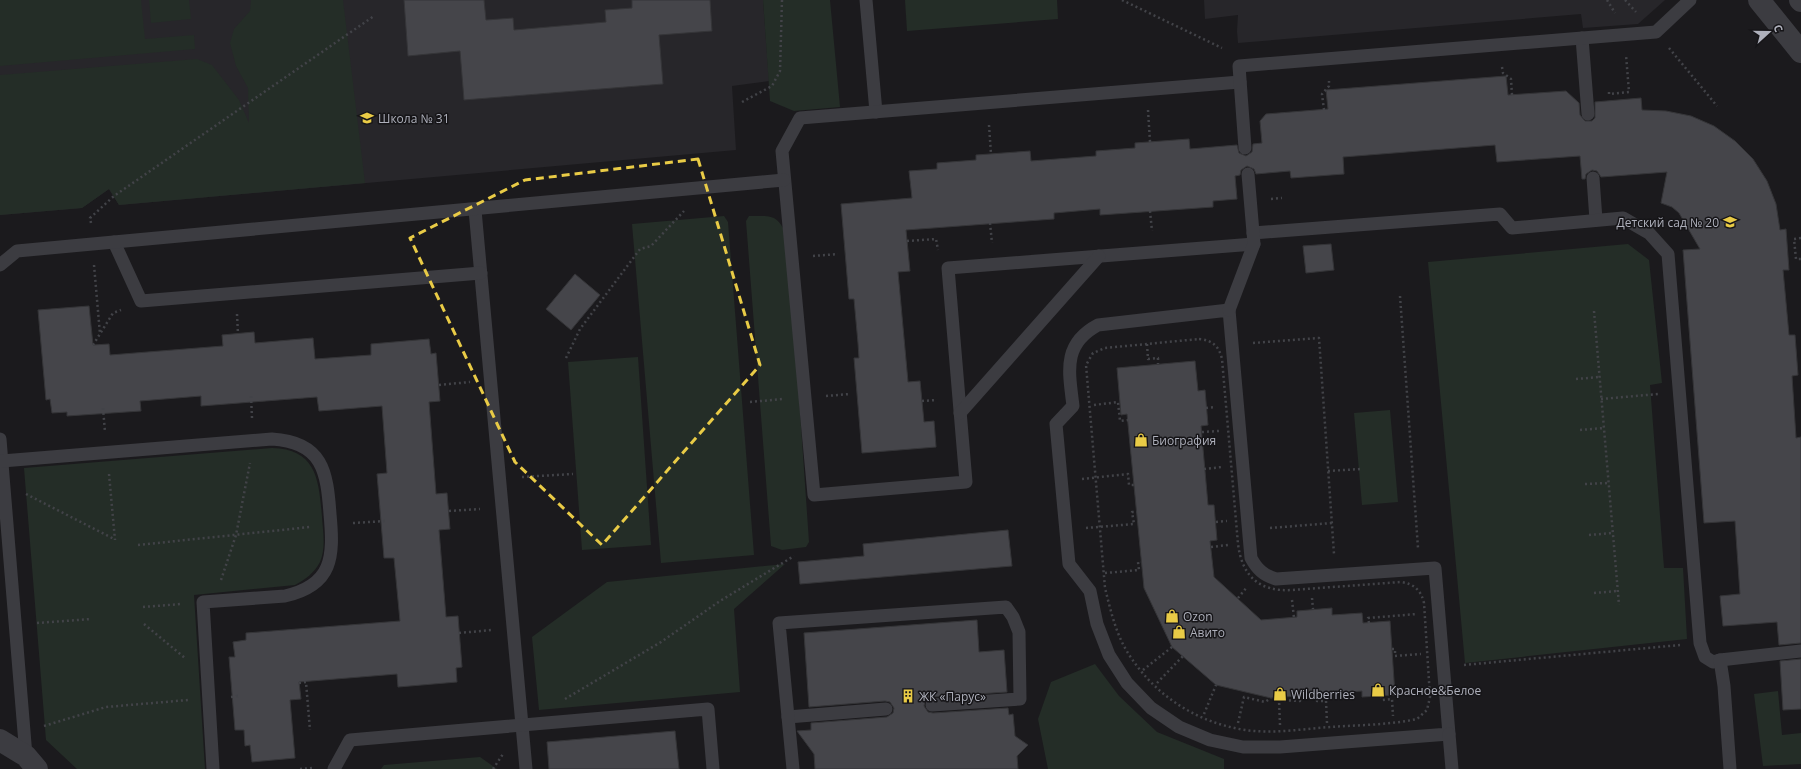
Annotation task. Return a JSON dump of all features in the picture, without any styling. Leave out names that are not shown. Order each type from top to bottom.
[{"type":"street","points":[[1760,0],[1801,52]]},
{"type":"street","points":[[0,740],[30,755]]},
{"type":"lane","points":[[866,0],[876,112]]},
{"type":"lane","points":[[1245,148],[1239,66],[1656,32],[1690,0]]},
{"type":"lane","points":[[1582,38],[1588,114]]},
{"type":"lane","points":[[1240,82],[800,118],[782,151],[814,495],[966,482],[948,268],[1099,256],[1253,238],[1500,214],[1512,228],[1623,218],[1649,233],[1668,254],[1700,644],[1705,657],[1713,662],[1801,651]]},
{"type":"lane","points":[[1248,174],[1253,238],[1229,310],[1247,529],[1251,558],[1255,565],[1267,576],[1276,579],[1435,568],[1452,769]]},
{"type":"lane","points":[[1593,178],[1596,220]]},
{"type":"lane","points":[[0,265],[18,251],[396,215],[475,210],[784,180]]},
{"type":"lane","points":[[475,210],[526,769]]},
{"type":"lane","points":[[114,242],[141,300],[481,273]]},
{"type":"lane","points":[[960,413],[1099,256]]},
{"type":"lane","points":[[1229,310],[1098,325],[1087,330],[1079,338],[1073,348],[1070,358],[1073,406],[1056,424],[1069,564],[1090,591],[1096,624],[1109,655],[1128,683],[1151,708],[1179,727],[1210,740],[1243,747],[1280,747],[1449,734]]},
{"type":"lane","points":[[0,439],[15,625],[30,755]]},
{"type":"lane","points":[[2,461],[254,440],[286,440],[298,444],[310,451],[319,461],[325,473],[328,486],[332,553],[328,566],[320,578],[310,587],[298,593],[285,596],[209,602],[208,677],[213,769]]},
{"type":"lane","points":[[793,769],[779,624],[1006,606],[1013,617],[1019,632],[1020,699],[932,706]]},
{"type":"lane","points":[[1720,660],[1724,686],[1730,769]]},
{"type":"lane","points":[[334,769],[350,740],[708,709],[713,769]]},
{"type":"lane","points":[[788,717],[886,709]]},
{"type":"path","points":[[742,102],[772,86],[780,71],[782,0]]},
{"type":"path","points":[[1122,0],[1222,48]]},
{"type":"path","points":[[1625,0],[1656,32],[1717,106]]},
{"type":"path","points":[[100,334],[90,218],[114,196],[374,16]]},
{"type":"path","points":[[1503,73],[1511,79],[1512,95]]},
{"type":"path","points":[[1324,110],[1322,94],[1329,86]]},
{"type":"path","points":[[1609,94],[1629,92],[1628,86]]},
{"type":"path","points":[[1146,90],[1150,142]]},
{"type":"path","points":[[987,103],[991,154]]},
{"type":"path","points":[[566,358],[580,329],[640,248],[651,246],[706,188]]},
{"type":"path","points":[[1801,238],[1794,239],[1796,259],[1801,259]]},
{"type":"path","points":[[907,241],[936,239],[938,252]]},
{"type":"path","points":[[1400,296],[1422,596]]},
{"type":"path","points":[[93,345],[113,313],[141,300]]},
{"type":"path","points":[[1594,311],[1618,606]]},
{"type":"path","points":[[1145,319],[1148,359],[1158,358],[1158,364]]},
{"type":"path","points":[[1232,344],[1319,338],[1336,575]]},
{"type":"path","points":[[1576,379],[1599,377]]},
{"type":"path","points":[[439,385],[491,381]]},
{"type":"path","points":[[1601,399],[1680,392]]},
{"type":"path","points":[[750,402],[805,397]]},
{"type":"path","points":[[1073,406],[1118,402],[1120,421],[1128,420]]},
{"type":"path","points":[[1580,430],[1604,428]]},
{"type":"path","points":[[143,607],[209,602],[236,535],[254,440]]},
{"type":"path","points":[[4,482],[115,540],[106,452]]},
{"type":"path","points":[[1328,472],[1360,469]]},
{"type":"path","points":[[499,478],[573,474]]},
{"type":"path","points":[[1061,480],[1128,474],[1129,485],[1134,485]]},
{"type":"path","points":[[1585,484],[1608,482]]},
{"type":"path","points":[[449,511],[502,507]]},
{"type":"path","points":[[1066,530],[1134,524],[1132,512],[1137,512]]},
{"type":"path","points":[[138,545],[331,525],[386,521]]},
{"type":"path","points":[[1247,529],[1332,523]]},
{"type":"path","points":[[1589,535],[1612,533]]},
{"type":"path","points":[[561,701],[661,642],[720,601],[794,556]]},
{"type":"path","points":[[1078,576],[1139,570],[1138,562],[1141,562]]},
{"type":"path","points":[[1594,593],[1617,591]]},
{"type":"path","points":[[1369,622],[1368,618],[1439,613]]},
{"type":"path","points":[[15,625],[91,619]]},
{"type":"path","points":[[144,624],[208,677]]},
{"type":"path","points":[[459,633],[513,628]]},
{"type":"path","points":[[1443,667],[1700,644]]},
{"type":"path","points":[[1128,683],[1172,647]]},
{"type":"path","points":[[1392,649],[1395,649],[1396,656],[1442,652]]},
{"type":"path","points":[[1142,698],[1184,656]]},
{"type":"path","points":[[299,683],[306,682],[310,730]]},
{"type":"path","points":[[1197,734],[1216,685]]},
{"type":"path","points":[[1317,695],[1317,701],[1326,701],[1328,744]]},
{"type":"path","points":[[1280,747],[1279,700],[1300,701],[1300,696]]},
{"type":"path","points":[[1381,696],[1382,700],[1392,699],[1395,738]]},
{"type":"path","points":[[1233,745],[1244,697],[1265,702],[1271,698]]},
{"type":"path","points":[[30,755],[38,729],[106,707],[209,698]]},
{"type":"path","points":[[493,769],[504,752]]},
{"type":"path","points":[[300,769],[313,768]]},
{"type":"highlighted area","points":[[698,159],[760,365],[602,545],[515,462],[410,238],[525,180]]},
{"type":"shaded area","name":"Школа № 31","points":[[0,0],[763,0],[769,81],[732,86],[736,150],[119,205],[109,189],[82,208],[0,215]]},
{"type":"shaded area","points":[[0,0],[141,0],[145,39],[194,35],[195,49],[0,66]]},
{"type":"shaded area","points":[[149,0],[189,0],[191,19],[151,23]]},
{"type":"shaded area","points":[[251,0],[343,0],[365,183],[119,205],[109,189],[82,208],[0,215],[0,75],[197,59],[212,65],[239,100],[249,123],[248,88],[236,66],[230,43],[234,29],[250,11]]},
{"type":"shaded area","points":[[763,0],[830,0],[840,107],[794,111],[770,101]]},
{"type":"shaded area","points":[[905,0],[1057,0],[1058,19],[907,31]]},
{"type":"shaded area","points":[[1204,0],[1665,0],[1638,24],[1583,28],[1581,14],[1238,43],[1238,15],[1205,19]]},
{"type":"shaded area","points":[[724,216],[728,222],[754,555],[661,563],[632,224]]},
{"type":"shaded area","points":[[749,216],[774,218],[781,224],[788,238],[809,542],[806,547],[782,550],[771,546],[746,221]]},
{"type":"shaded area","points":[[1628,244],[1649,260],[1662,383],[1650,385],[1664,568],[1683,568],[1687,639],[1465,663],[1428,262]]},
{"type":"shaded area","points":[[638,357],[651,545],[582,550],[568,362]]},
{"type":"shaded area","points":[[1390,410],[1398,502],[1362,505],[1354,413]]},
{"type":"shaded area","points":[[272,448],[287,450],[298,454],[307,461],[313,469],[317,480],[321,504],[324,540],[322,557],[318,566],[312,573],[295,585],[194,595],[205,769],[77,769],[46,740],[24,468]]},
{"type":"shaded area","points":[[785,564],[734,609],[740,692],[539,710],[532,637],[607,582]]},
{"type":"shaded area","points":[[1095,664],[1119,696],[1157,732],[1224,759],[1224,769],[1048,769],[1038,719],[1051,682]]},
{"type":"shaded area","points":[[1778,691],[1782,735],[1801,733],[1801,764],[1763,766],[1754,694]]},
{"type":"shaded area","points":[[480,757],[497,769],[381,769],[384,765]]},
{"type":"building","points":[[404,0],[484,0],[486,20],[513,18],[514,30],[606,22],[605,10],[632,8],[632,0],[710,0],[712,31],[659,35],[663,84],[464,100],[460,51],[408,56]]},
{"type":"building","points":[[1506,76],[1508,95],[1566,91],[1579,103],[1580,115],[1585,121],[1592,121],[1595,118],[1595,102],[1641,98],[1642,110],[1666,111],[1691,116],[1714,126],[1735,141],[1753,159],[1767,181],[1776,204],[1780,230],[1786,229],[1789,270],[1783,270],[1789,335],[1795,335],[1798,375],[1792,376],[1796,438],[1801,437],[1801,643],[1779,645],[1777,622],[1723,626],[1720,596],[1740,594],[1735,521],[1704,523],[1683,250],[1700,249],[1679,213],[1672,207],[1661,203],[1667,172],[1601,177],[1597,171],[1592,170],[1586,174],[1585,179],[1582,179],[1580,156],[1497,162],[1495,145],[1343,157],[1344,174],[1291,178],[1290,171],[1256,174],[1254,169],[1247,166],[1241,170],[1240,175],[1235,176],[1237,199],[1213,201],[1213,207],[1100,215],[1100,209],[1054,213],[1054,219],[906,230],[910,271],[898,272],[908,382],[920,381],[924,422],[934,421],[936,447],[862,453],[854,358],[859,358],[858,343],[854,299],[849,299],[841,204],[912,198],[909,171],[937,169],[937,163],[976,160],[976,155],[1030,151],[1031,161],[1096,156],[1096,151],[1135,148],[1135,143],[1189,139],[1190,149],[1237,145],[1239,153],[1246,156],[1252,152],[1253,144],[1262,143],[1260,121],[1266,114],[1328,109],[1326,90]]},
{"type":"building","points":[[1331,244],[1334,270],[1306,273],[1303,246]]},
{"type":"building","points":[[575,274],[600,295],[571,330],[546,309]]},
{"type":"building","points":[[89,306],[93,345],[109,344],[110,355],[223,346],[222,335],[254,332],[255,343],[313,338],[315,359],[371,355],[371,344],[429,339],[431,354],[436,353],[440,401],[429,402],[436,494],[447,493],[450,529],[439,530],[446,617],[458,616],[462,667],[456,668],[457,682],[398,687],[397,674],[299,682],[301,699],[290,700],[295,758],[252,762],[250,745],[245,746],[244,730],[235,730],[229,657],[235,657],[233,642],[246,640],[246,633],[400,621],[394,558],[384,558],[377,474],[387,473],[382,406],[319,411],[317,397],[201,406],[201,396],[140,401],[141,411],[67,416],[67,412],[52,413],[50,399],[46,400],[38,310]]},
{"type":"building","points":[[1195,361],[1198,391],[1205,390],[1208,425],[1201,426],[1208,505],[1214,505],[1217,540],[1210,541],[1214,577],[1261,620],[1297,617],[1297,611],[1332,608],[1332,615],[1362,613],[1363,623],[1390,621],[1395,695],[1362,697],[1362,691],[1271,698],[1216,685],[1172,647],[1144,588],[1127,414],[1121,415],[1117,368]]},
{"type":"building","points":[[1008,530],[1012,566],[800,584],[798,562],[864,556],[863,544]]},
{"type":"building","name":"ЖК «Парус»","points":[[977,620],[979,652],[1004,650],[1007,692],[931,697],[925,701],[924,706],[928,712],[933,713],[1008,708],[1009,715],[1013,714],[1015,736],[1028,745],[1017,756],[1018,769],[815,769],[814,754],[797,731],[811,730],[811,723],[887,717],[893,713],[894,708],[890,702],[885,701],[809,707],[804,633]]},
{"type":"building","points":[[1801,659],[1801,709],[1783,710],[1780,661]]},
{"type":"building","points":[[675,731],[679,769],[549,769],[547,742]]},
{"type":"place","name":"Школа № 31","points":[[367,118]]},
{"type":"place","name":"Детский сад № 20","points":[[1730,222]]},
{"type":"place","name":"Биография","points":[[1141,440]]},
{"type":"place","name":"Ozon","points":[[1172,616]]},
{"type":"place","name":"Авито","points":[[1179,632]]},
{"type":"place","name":"Красное&Белое","points":[[1378,690]]},
{"type":"place","name":"Wildberries","points":[[1280,694]]},
{"type":"place","name":"ЖК «Парус»","points":[[908,696]]}]
